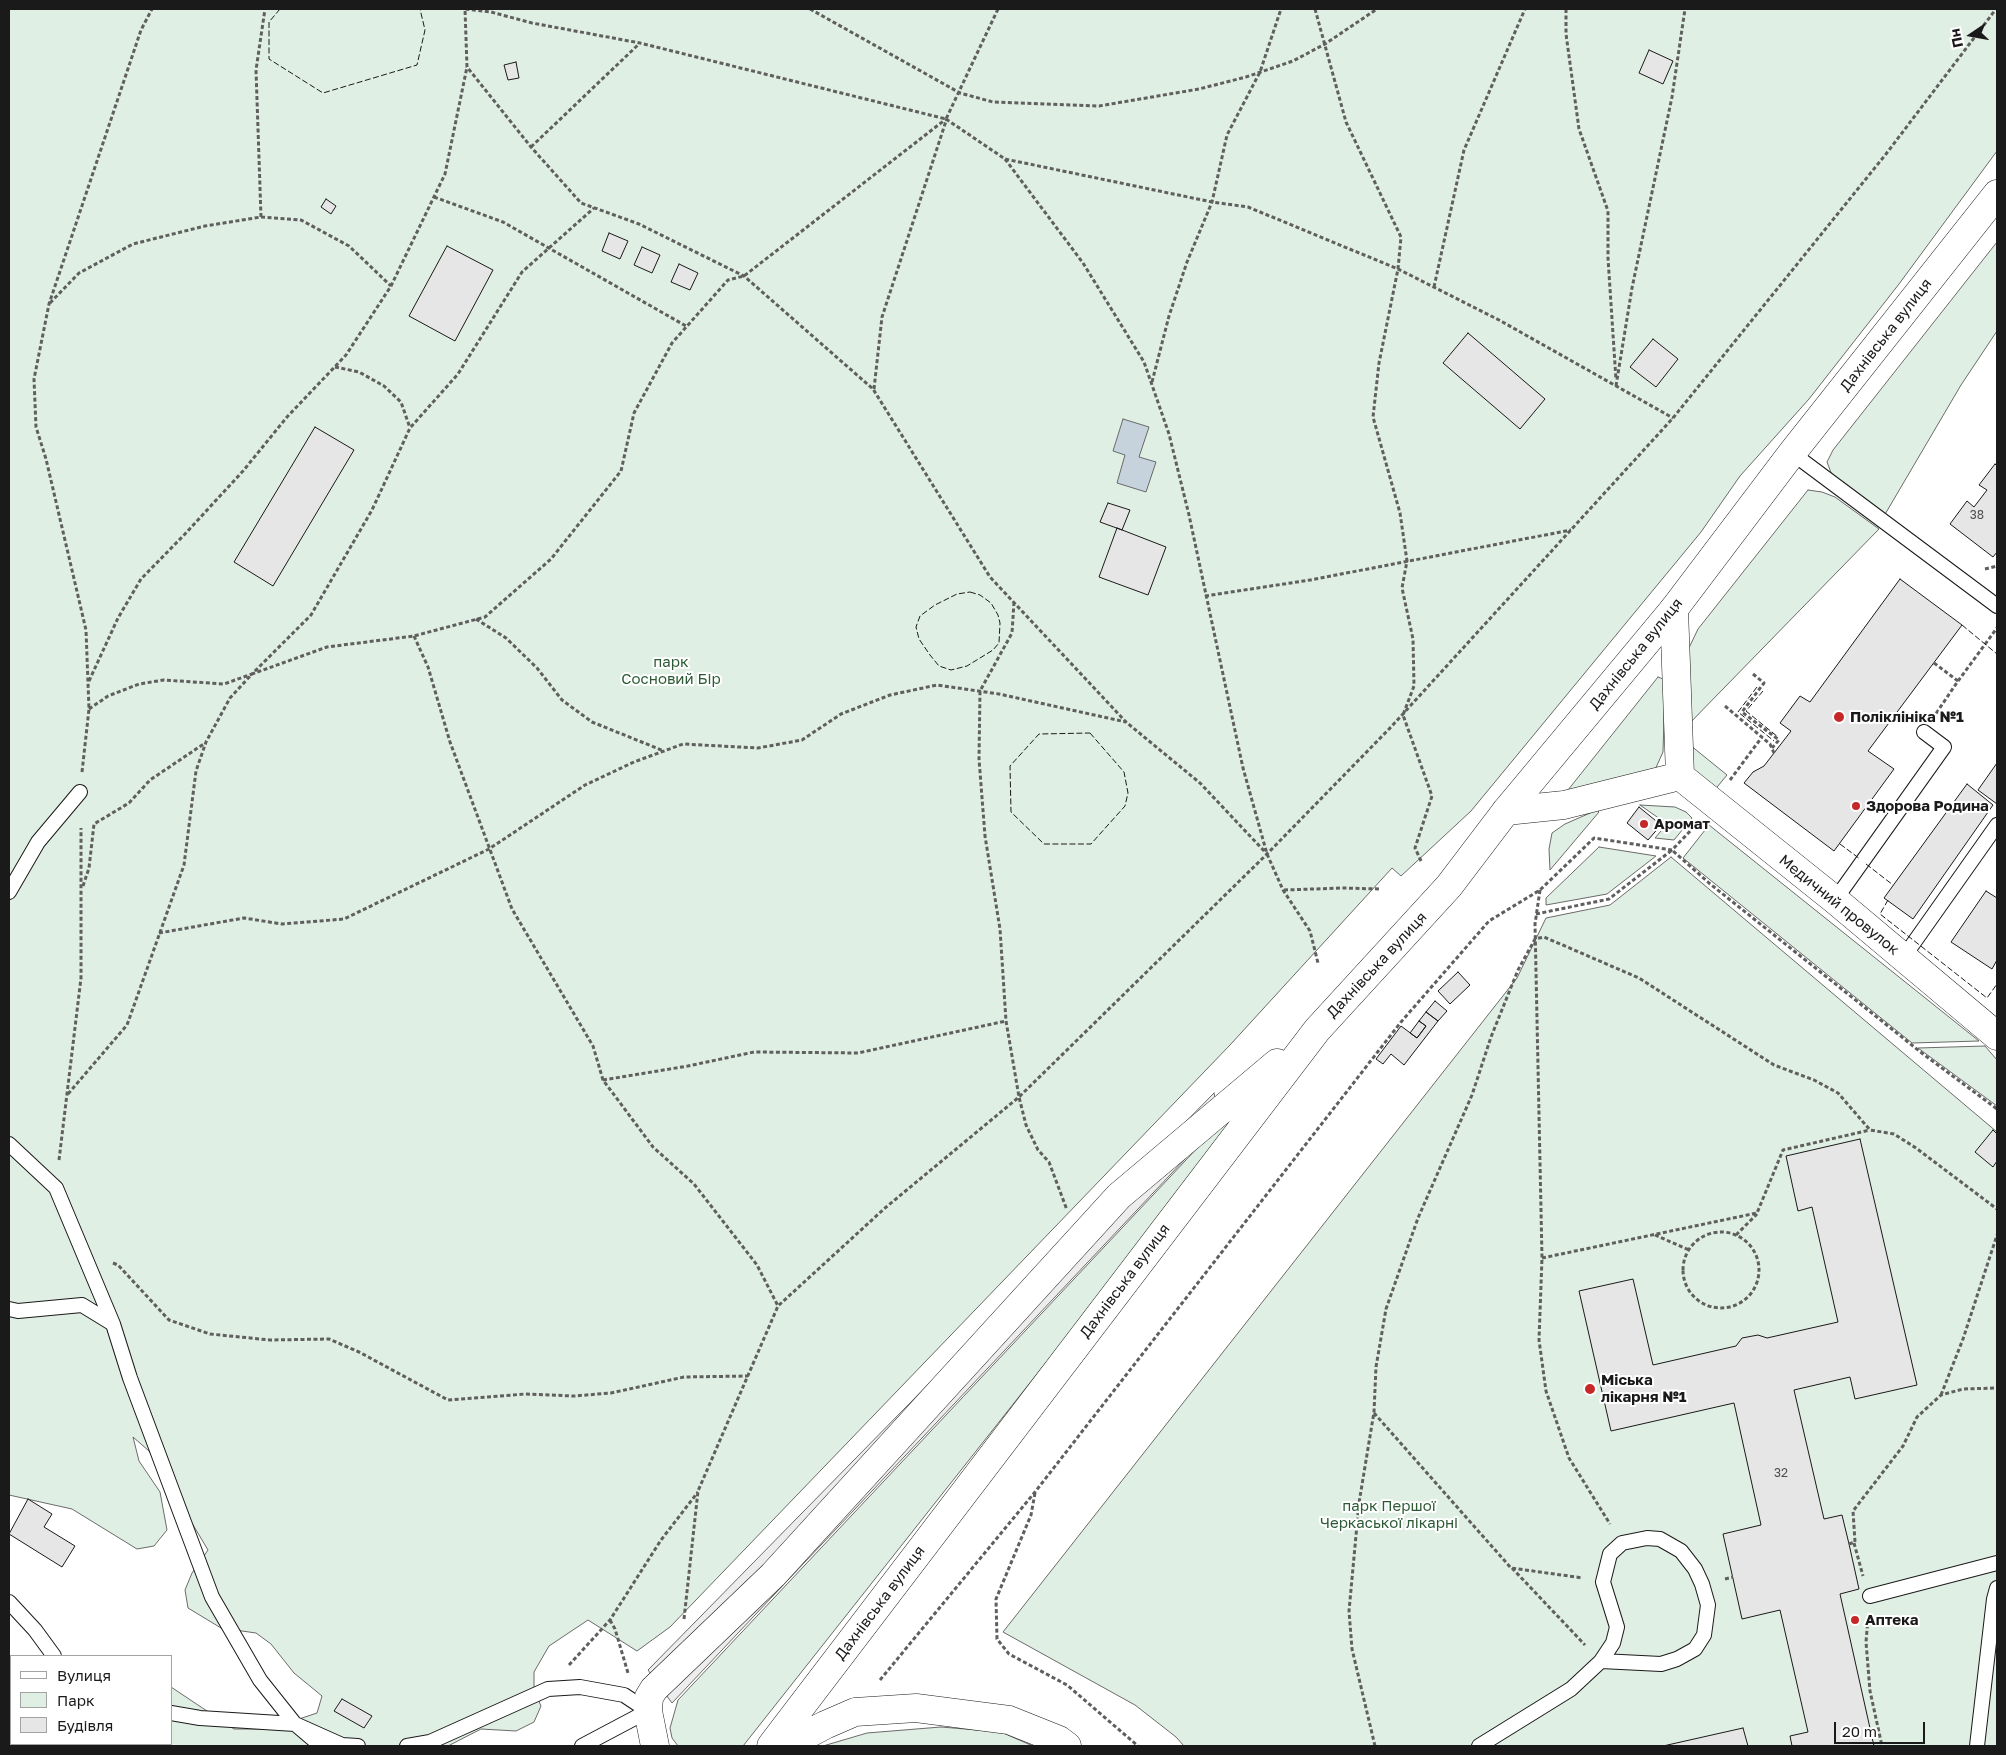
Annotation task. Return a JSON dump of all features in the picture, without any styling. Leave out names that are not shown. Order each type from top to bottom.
[{"type":"main road","name":"Дахнівська вулиця","points":[[771,1746],[1317,1030],[1423,916],[1506,811],[1674,608],[1792,454],[1997,194]]},
{"type":"main road","points":[[1506,811],[1564,805],[1680,776],[1674,608]]},
{"type":"main road","name":"Медичний провулок","points":[[1680,776],[1835,900],[1997,1036]]},
{"type":"main road","points":[[655,1746],[648,1710],[650,1697],[654,1689],[774,1575],[1119,1196],[1317,1030]]},
{"type":"main road","points":[[785,1746],[825,1724],[855,1712],[916,1708],[1009,1720],[1059,1740],[1066,1746]]},
{"type":"lane","points":[[1792,454],[1997,606]]},
{"type":"lane","points":[[1835,900],[1944,747],[1924,732]]},
{"type":"lane","points":[[9,892],[38,842],[80,792]]},
{"type":"lane","points":[[1904,958],[1997,824]]},
{"type":"lane","points":[[9,1144],[56,1188],[113,1324],[130,1378],[212,1597],[260,1680],[295,1724],[321,1746]]},
{"type":"lane","points":[[9,1308],[18,1311],[82,1305],[113,1324]]},
{"type":"lane","points":[[1480,1746],[1571,1689],[1601,1661],[1613,1643],[1617,1627],[1603,1582],[1610,1554],[1622,1543],[1635,1540],[1660,1539],[1680,1551],[1695,1569],[1702,1584],[1708,1606],[1704,1635],[1695,1649],[1677,1659],[1661,1664],[1640,1665],[1601,1661]]},
{"type":"lane","points":[[1870,1596],[1997,1563]]},
{"type":"lane","points":[[1977,1746],[1994,1599],[1997,1588]]},
{"type":"lane","points":[[9,1602],[35,1630],[53,1655]]},
{"type":"lane","points":[[407,1746],[430,1742],[548,1689],[580,1687],[624,1695],[648,1710],[582,1746]]},
{"type":"lane","points":[[172,1713],[200,1718],[295,1724],[342,1745],[358,1746]]},
{"type":"lane","points":[[599,1746],[620,1725]]},
{"type":"path","points":[[56,1188],[81,978],[80,792],[89,709],[89,682],[86,630],[46,459],[36,427],[34,379],[49,304],[141,30],[152,9]]},
{"type":"path","points":[[261,217],[256,70],[265,9]]},
{"type":"path","points":[[89,682],[118,618],[141,579],[192,527],[243,471],[287,417],[346,355],[391,286],[445,174],[467,67],[465,9],[492,10],[532,23],[640,43],[946,119],[1005,159],[1082,263],[1144,362],[1152,383],[1169,434],[1189,515],[1243,768],[1268,854],[1284,890],[1310,931],[1318,963]]},
{"type":"path","points":[[810,9],[960,93],[993,102],[1099,106],[1199,90],[1293,61],[1325,44],[1377,9]]},
{"type":"path","points":[[874,389],[882,317],[946,119],[960,93],[998,9]]},
{"type":"path","points":[[1152,383],[1168,316],[1186,262],[1212,202],[1227,135],[1260,72],[1281,9]]},
{"type":"path","points":[[1315,9],[1346,122],[1401,237],[1398,269],[1379,363],[1373,417],[1400,513],[1407,561],[1402,588],[1413,639],[1414,686],[1403,715],[1432,796],[1415,848],[1422,863]]},
{"type":"path","points":[[1434,287],[1464,150],[1525,9]]},
{"type":"path","points":[[1566,9],[1566,34],[1579,128],[1608,212],[1608,258],[1616,386]]},
{"type":"path","points":[[1616,386],[1632,288],[1672,97],[1685,9]]},
{"type":"path","points":[[548,1689],[610,1620],[661,1540],[698,1492],[778,1306],[885,1208],[1019,1097],[1268,854],[1403,715],[1673,418],[1886,154],[1996,9]]},
{"type":"path","points":[[531,148],[640,43]]},
{"type":"path","points":[[467,67],[531,148],[581,203],[639,224],[744,276],[874,389],[990,577],[1126,722],[1200,784],[1268,854]]},
{"type":"path","points":[[89,709],[108,696],[139,684],[164,680],[224,684],[327,647],[414,636],[485,617],[551,559],[621,471],[634,413],[672,343],[728,280],[744,276],[946,119]]},
{"type":"path","points":[[1005,159],[1212,202],[1248,207],[1398,269],[1499,320],[1673,418]]},
{"type":"path","points":[[434,197],[503,222],[686,326]]},
{"type":"path","points":[[68,1094],[127,1025],[184,865],[196,771],[206,742],[230,698],[311,615],[372,510],[410,428],[458,374],[522,272],[594,208]]},
{"type":"path","points":[[49,304],[79,273],[133,244],[205,226],[261,217],[301,220],[349,246],[391,286]]},
{"type":"path","points":[[335,367],[358,372],[384,386],[402,402],[410,428]]},
{"type":"path","points":[[1206,596],[1573,530]]},
{"type":"path","points":[[1014,602],[1012,633],[980,691],[979,759],[985,836],[1000,929],[1006,1021],[1019,1097],[1026,1125],[1038,1150],[1049,1162],[1068,1214]]},
{"type":"path","points":[[475,619],[506,638],[537,668],[562,700],[592,722],[664,751]]},
{"type":"path","points":[[1924,732],[1997,628]]},
{"type":"path","points":[[414,636],[428,668],[450,742],[512,909],[593,1046],[603,1080],[653,1148],[694,1184],[756,1265],[778,1306]]},
{"type":"path","points":[[1934,663],[1958,681]]},
{"type":"path","points":[[1753,674],[1764,683],[1742,712],[1779,740],[1772,748]]},
{"type":"path","points":[[159,933],[244,918],[282,924],[344,919],[489,849],[585,785],[664,751],[683,744],[758,748],[802,740],[841,714],[890,695],[937,685],[980,691],[1126,722]]},
{"type":"path","points":[[1725,706],[1762,737],[1774,753]]},
{"type":"path","points":[[1732,778],[1762,737]]},
{"type":"path","points":[[82,889],[89,868],[94,824],[129,803],[150,780],[206,742]]},
{"type":"path","points":[[1536,914],[1609,898],[1672,850],[1699,821]]},
{"type":"path","points":[[855,1712],[1035,1492],[1401,1022],[1489,921],[1540,890],[1594,838],[1672,850],[1709,883],[1923,1054],[1997,1109]]},
{"type":"path","points":[[1284,890],[1380,889]]},
{"type":"path","points":[[1540,890],[1536,914],[1542,1258],[1539,1340],[1546,1391],[1569,1458],[1622,1543]]},
{"type":"path","points":[[1375,1746],[1352,1649],[1349,1611],[1359,1503],[1374,1412],[1376,1366],[1386,1309],[1418,1218],[1472,1095],[1491,1037],[1518,970],[1536,939],[1544,937],[1639,978],[1774,1065],[1814,1080],[1838,1093],[1870,1130]]},
{"type":"path","points":[[603,1080],[688,1066],[754,1052],[858,1053],[1006,1021]]},
{"type":"path","points":[[1736,1235],[1757,1214],[1783,1150],[1870,1130],[1894,1134],[1916,1148],[1997,1209]]},
{"type":"path","points":[[1542,1258],[1757,1214]]},
{"type":"path","points":[[1722,1232],[1736,1235],[1748,1242],[1756,1254],[1760,1269],[1758,1282],[1752,1293],[1742,1302],[1729,1307],[1716,1307],[1704,1303],[1693,1296],[1683,1273],[1684,1261],[1689,1250],[1697,1240],[1708,1234],[1722,1232]]},
{"type":"path","points":[[1654,1234],[1689,1250]]},
{"type":"path","points":[[1882,1746],[1870,1691],[1866,1642],[1870,1596],[1854,1543],[1852,1511],[1902,1446],[1917,1417],[1941,1395],[1963,1339],[1997,1235]]},
{"type":"path","points":[[84,1256],[118,1264],[169,1320],[210,1334],[270,1340],[329,1339],[359,1352],[448,1400],[525,1394],[574,1396],[610,1393],[684,1377],[748,1376]]},
{"type":"path","points":[[1941,1395],[1963,1389],[1997,1388]]},
{"type":"path","points":[[1374,1412],[1512,1568],[1601,1661]]},
{"type":"path","points":[[684,1623],[698,1492]]},
{"type":"path","points":[[1035,1492],[1031,1515],[996,1599],[997,1639],[1009,1654],[1067,1685],[1138,1746]]},
{"type":"path","points":[[1849,1544],[1854,1543]]},
{"type":"path","points":[[1512,1568],[1603,1582]]},
{"type":"path","points":[[610,1620],[615,1629],[620,1652],[628,1674]]},
{"type":"green space","name":"парк Сосновий Бір","points":[[9,9],[1997,9],[1997,151],[1899,284],[1809,399],[1740,476],[1701,532],[1471,811],[1401,876],[1392,868],[1230,1045],[670,1627],[637,1651],[588,1620],[549,1646],[534,1672],[534,1690],[541,1706],[534,1722],[516,1731],[481,1729],[448,1746],[9,1746],[9,1713],[10,1745],[172,1745],[172,1688],[234,1729],[269,1729],[317,1713],[322,1696],[294,1673],[271,1644],[256,1633],[221,1628],[188,1608],[185,1590],[192,1573],[208,1550],[149,1451],[133,1437],[139,1461],[160,1492],[167,1530],[154,1546],[137,1549],[72,1509],[9,1495]]},
{"type":"green space","points":[[1997,242],[1997,331],[1961,385],[1884,516],[1833,478],[1827,462],[1833,450]]},
{"type":"green space","points":[[1808,490],[1822,492],[1835,497],[1879,529],[1684,729],[1687,652],[1698,629]]},
{"type":"green space","points":[[1658,677],[1663,679],[1665,687],[1663,752],[1654,772],[1564,795]]},
{"type":"green space","points":[[1690,745],[1727,775],[1713,792],[1695,776],[1689,762]]},
{"type":"green space","points":[[1640,805],[1675,807],[1686,812],[1692,818],[1674,840],[1655,838],[1667,824]]},
{"type":"green space","points":[[1597,810],[1599,812],[1550,870],[1549,849],[1552,833],[1565,824]]},
{"type":"green space","points":[[1709,825],[1979,1041],[1912,1043],[1683,858]]},
{"type":"green space","points":[[1599,847],[1656,856],[1607,894],[1546,905],[1546,898]]},
{"type":"green space","name":"парк Першої Черкаської лікарні","points":[[1671,857],[1997,1132],[1997,1746],[1184,1746],[1176,1737],[1135,1705],[1003,1632],[1517,978],[1546,918],[1610,905]]},
{"type":"green space","points":[[1985,1046],[1997,1060],[1997,1106],[1918,1048]]},
{"type":"green space","points":[[1249,1093],[1255,1098],[743,1746],[678,1746],[672,1738],[670,1728],[678,1700]]},
{"type":"green space","points":[[941,1727],[1001,1732],[1033,1746],[823,1746],[867,1733]]},
{"type":"shaded area","points":[[1123,419],[1149,427],[1139,457],[1156,462],[1146,492],[1117,483],[1125,455],[1113,451]]},
{"type":"shaded area","points":[[1214,1093],[1220,1122],[672,1703],[648,1670]]},
{"type":"building","points":[[1649,50],[1673,61],[1663,84],[1639,73]]},
{"type":"building","points":[[516,62],[519,78],[508,80],[504,65]]},
{"type":"building","points":[[326,199],[336,206],[331,214],[321,207]]},
{"type":"building","points":[[609,233],[628,241],[620,259],[602,251]]},
{"type":"building","points":[[447,246],[493,270],[455,341],[409,316]]},
{"type":"building","points":[[642,247],[660,255],[652,273],[634,265]]},
{"type":"building","points":[[679,264],[698,273],[690,290],[671,282]]},
{"type":"building","points":[[1468,333],[1545,399],[1520,429],[1443,363]]},
{"type":"building","points":[[1653,339],[1678,359],[1656,387],[1630,367]]},
{"type":"building","points":[[315,427],[354,450],[273,586],[234,562]]},
{"type":"building","points":[[1995,464],[1997,466],[1997,552],[1993,557],[1950,524],[1967,501],[1974,507],[1987,490],[1979,485]]},
{"type":"building","points":[[1108,503],[1130,510],[1122,530],[1100,522]]},
{"type":"building","points":[[1117,528],[1166,547],[1148,595],[1099,577]]},
{"type":"building","name":"Поліклініка №1","points":[[1900,579],[1962,625],[1868,751],[1894,769],[1834,851],[1744,783],[1753,772],[1764,766],[1791,731],[1780,723],[1800,696],[1810,702]]},
{"type":"building","points":[[1997,763],[1997,804],[1978,790]]},
{"type":"building","points":[[1967,784],[1993,805],[1913,919],[1884,898]]},
{"type":"building","name":"Аромат","points":[[1639,807],[1661,825],[1648,840],[1627,823]]},
{"type":"building","points":[[1986,891],[1997,898],[1997,960],[1992,969],[1951,942]]},
{"type":"building","points":[[1458,972],[1470,985],[1450,1004],[1438,991]]},
{"type":"building","points":[[1435,1001],[1447,1011],[1438,1021],[1426,1012]]},
{"type":"building","points":[[1426,1012],[1438,1021],[1404,1065],[1391,1054],[1383,1064],[1376,1059],[1401,1026],[1417,1038],[1426,1026],[1419,1021]]},
{"type":"building","points":[[1419,1021],[1426,1026],[1417,1038],[1410,1033]]},
{"type":"building","points":[[1993,1130],[1997,1134],[1997,1161],[1993,1167],[1975,1152]]},
{"type":"building","name":"Міська лікарня №1","points":[[1860,1139],[1917,1385],[1855,1399],[1850,1377],[1794,1390],[1824,1519],[1842,1515],[1849,1544],[1859,1589],[1840,1594],[1874,1746],[1792,1746],[1790,1736],[1808,1732],[1780,1610],[1742,1619],[1723,1534],[1761,1525],[1734,1403],[1611,1431],[1579,1291],[1633,1279],[1653,1365],[1736,1346],[1742,1338],[1758,1335],[1767,1338],[1838,1322],[1812,1207],[1798,1211],[1786,1156]]},
{"type":"building","points":[[28,1499],[52,1514],[44,1527],[75,1546],[62,1567],[9,1534]]},
{"type":"building","points":[[342,1699],[372,1716],[364,1728],[334,1711]]},
{"type":"building","points":[[1743,1728],[1748,1746],[1663,1746]]},
{"type":"fence","points":[[280,9],[269,22],[269,59],[323,93],[417,65],[425,30],[420,9]]},
{"type":"fence","points":[[970,592],[980,595],[991,603],[998,615],[1000,623],[999,643],[993,650],[967,666],[951,670],[939,666],[930,655],[919,639],[916,627],[920,616],[935,605],[957,594],[970,592]]},
{"type":"fence","points":[[1962,625],[1997,654]]},
{"type":"fence","points":[[1757,687],[1738,712],[1774,741]]},
{"type":"fence","points":[[1763,691],[1746,711],[1778,737]]},
{"type":"fence","points":[[1090,733],[1124,772],[1128,793],[1125,806],[1091,844],[1044,844],[1011,812],[1010,766],[1039,734],[1090,733]]},
{"type":"fence","points":[[1840,844],[1860,859]]},
{"type":"fence","points":[[1866,864],[1893,885]]},
{"type":"fence","points":[[1888,900],[1880,914],[1987,998],[1997,984]]},
{"type":"place","name":"Поліклініка №1","points":[[1839,717]]},
{"type":"place","name":"Здорова Родина","points":[[1856,806]]},
{"type":"place","name":"Аромат","points":[[1644,824]]},
{"type":"place","name":"Міська лікарня №1","points":[[1590,1389]]},
{"type":"place","name":"Аптека","points":[[1855,1620]]}]
